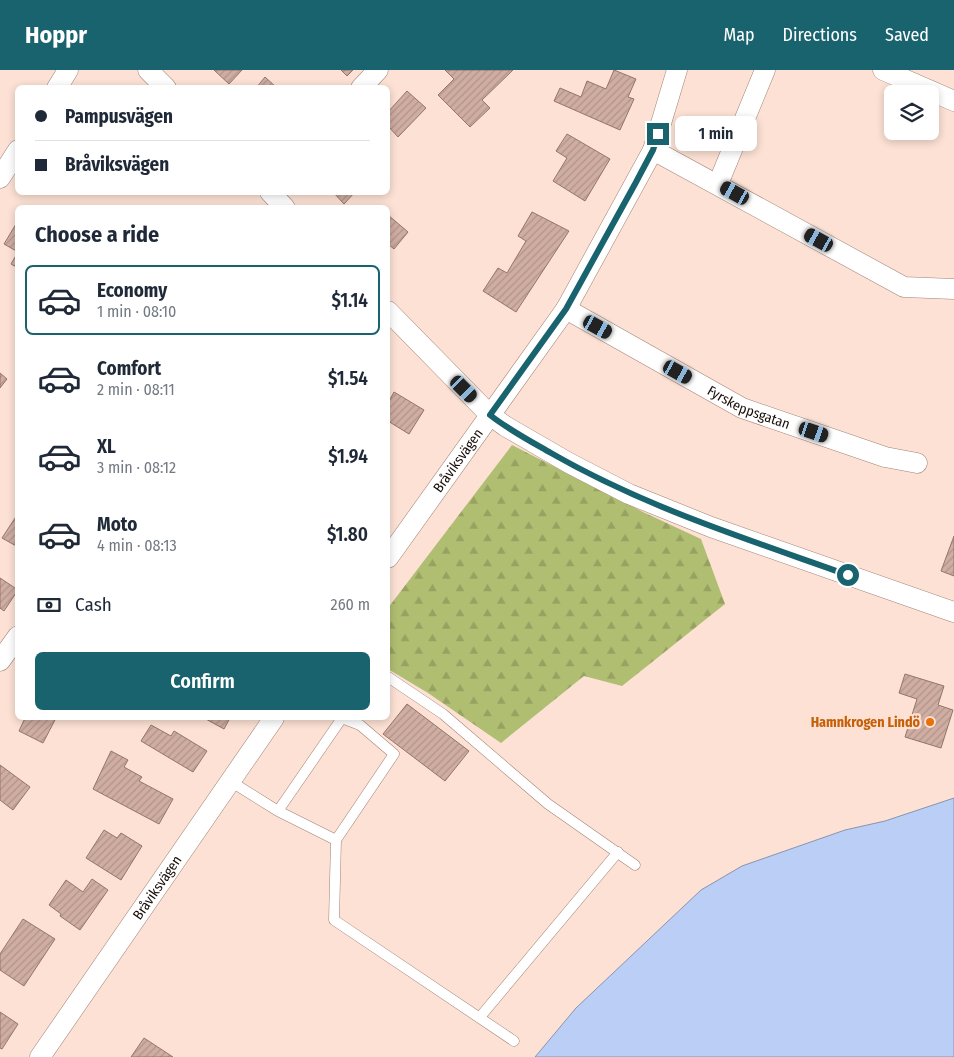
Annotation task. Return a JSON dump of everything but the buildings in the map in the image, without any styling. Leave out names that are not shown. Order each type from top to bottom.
[{"type":"street","points":[[59,85],[68,70]]},
{"type":"street","points":[[148,70],[163,85]]},
{"type":"street","points":[[364,85],[378,70]]},
{"type":"street","name":"Bråviksvägen","points":[[390,555],[566,309],[653,150],[677,70]]},
{"type":"street","points":[[718,184],[765,70]]},
{"type":"street","points":[[883,70],[954,101]]},
{"type":"street","points":[[653,150],[904,287],[954,289]]},
{"type":"street","points":[[2,171],[15,154]]},
{"type":"street","name":"Fyrskeppsgatan","points":[[566,309],[742,408],[885,457],[917,463]]},
{"type":"street","points":[[390,313],[490,415],[505,426],[569,463],[629,494],[711,527],[954,612]]},
{"type":"street","points":[[0,661],[15,640]]},
{"type":"street","name":"Bråviksvägen","points":[[40,1057],[273,720]]},
{"type":"lane","points":[[390,682],[443,714],[548,804],[635,865]]},
{"type":"lane","points":[[278,811],[341,720]]},
{"type":"lane","points":[[363,721],[394,754],[336,840],[334,920],[514,1041]]},
{"type":"lane","points":[[230,781],[278,811],[336,840]]},
{"type":"lane","points":[[480,1017],[618,852]]},
{"type":"green space","points":[[512,445],[643,512],[701,539],[725,604],[622,686],[584,676],[501,743],[428,693],[390,670],[390,605]]},
{"type":"water","points":[[954,798],[954,1057],[535,1057],[576,1008],[701,890],[742,866],[845,830],[885,821]]},
{"type":"place","name":"Hamnkrogen Lindö","points":[[930,722]]},
{"type":"route","points":[[658,134],[653,150],[566,309],[490,415],[505,426],[569,463],[629,494],[711,527],[848,575]]}]
